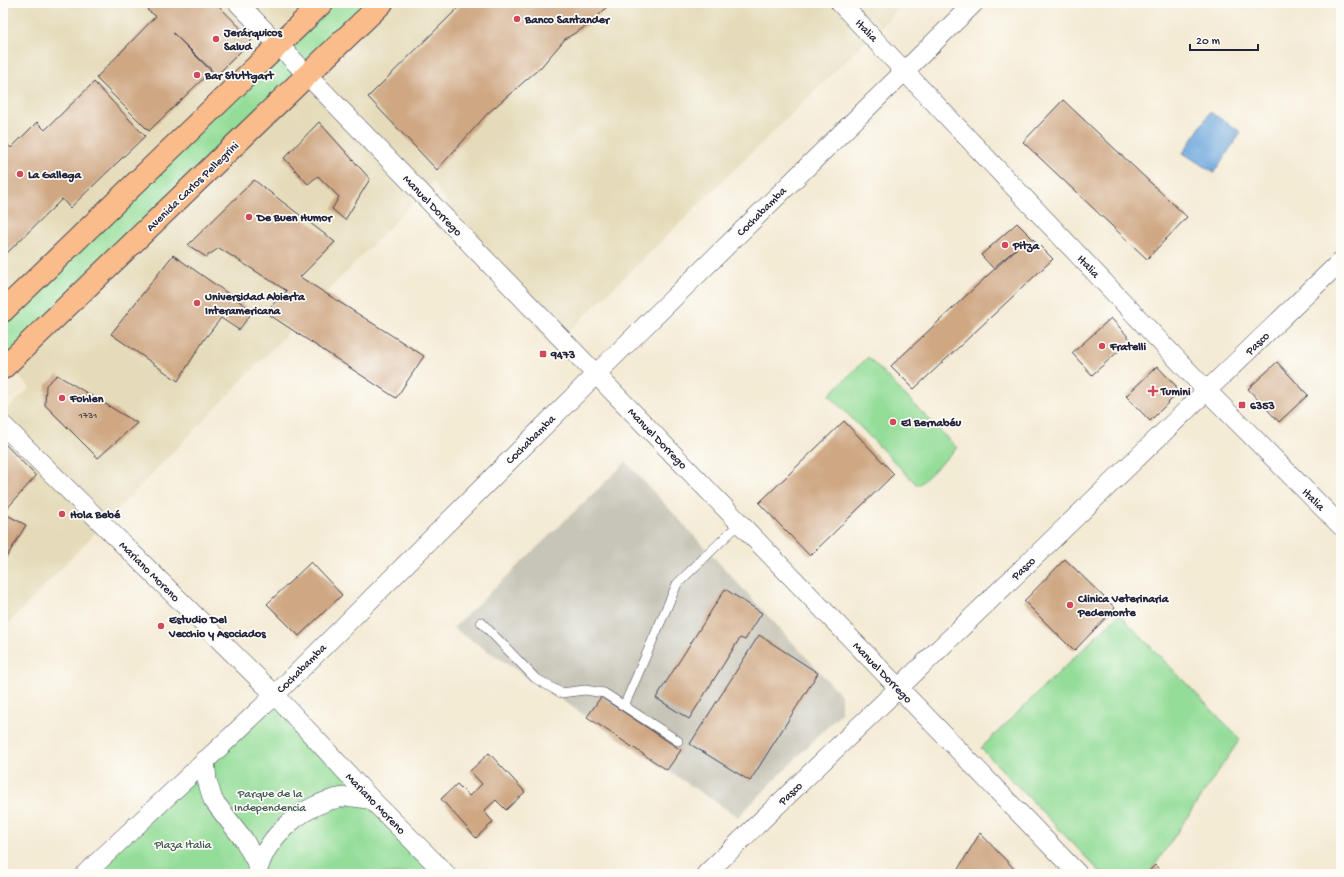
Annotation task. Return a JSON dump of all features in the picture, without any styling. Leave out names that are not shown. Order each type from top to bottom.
[{"type":"main road","points":[[3,311],[322,3]]},
{"type":"main road","name":"Avenida Carlos Pellegrini","points":[[3,368],[382,3]]},
{"type":"street","name":"Manuel Dorrego","points":[[238,3],[1078,874]]},
{"type":"street","name":"Italia","points":[[840,3],[1207,391],[1341,526]]},
{"type":"street","name":"Cochabamba","points":[[85,874],[275,695],[596,374],[904,70],[974,3]]},
{"type":"street","name":"Pasco","points":[[706,874],[1341,261]]},
{"type":"street","name":"Mariano Moreno","points":[[3,425],[275,695],[372,800],[446,874]]},
{"type":"street","points":[[205,760],[207,780],[213,800],[244,840],[258,870]]},
{"type":"street","points":[[258,870],[270,844],[274,839],[289,823],[312,808],[345,797],[372,800]]},
{"type":"lane","points":[[624,706],[677,584],[740,523]]},
{"type":"lane","points":[[481,622],[535,678],[561,693],[585,690],[604,693],[678,741]]},
{"type":"shaded area","points":[[3,3],[905,3],[551,349],[433,182],[3,629],[3,413],[30,388],[3,360]]},
{"type":"shaded area","points":[[626,462],[841,695],[841,713],[738,817],[453,628]]},
{"type":"green space","points":[[322,3],[382,3],[3,368],[3,311]]},
{"type":"green space","name":"El Bernabéu","points":[[868,357],[957,448],[918,486],[829,395]]},
{"type":"green space","points":[[1119,614],[1240,739],[1155,865],[1146,874],[1102,874],[981,748]]},
{"type":"green space","name":"Parque de la Independencia","points":[[275,695],[446,874],[85,874]]},
{"type":"water","points":[[1210,112],[1241,132],[1214,173],[1183,153]]},
{"type":"building","points":[[154,3],[211,3],[213,6],[216,3],[252,40],[217,75],[173,33],[211,71],[149,131],[96,78],[156,16],[147,10]]},
{"type":"building","points":[[463,3],[611,3],[590,24],[565,39],[541,67],[488,113],[437,170],[368,97]]},
{"type":"building","points":[[94,82],[145,136],[70,208],[62,199],[3,257],[3,140],[11,148],[37,122],[45,130]]},
{"type":"building","points":[[1063,100],[1187,217],[1147,259],[1023,142]]},
{"type":"building","points":[[319,122],[370,179],[345,220],[332,209],[339,197],[318,176],[308,184],[284,158]]},
{"type":"building","points":[[254,180],[335,242],[300,277],[424,356],[396,398],[265,312],[287,291],[219,248],[206,257],[188,245]]},
{"type":"building","points":[[1017,223],[1053,259],[914,389],[891,366],[1017,248],[993,268],[981,255]]},
{"type":"building","points":[[173,255],[253,311],[239,330],[221,318],[204,340],[178,381],[111,334]]},
{"type":"building","name":"Fratelli","points":[[1111,318],[1131,340],[1092,375],[1072,353]]},
{"type":"building","points":[[1277,362],[1308,395],[1279,422],[1248,389]]},
{"type":"building","name":"Tumini","points":[[1157,366],[1176,386],[1175,396],[1150,421],[1126,396]]},
{"type":"building","points":[[57,375],[137,423],[98,458],[45,405],[46,385]]},
{"type":"building","points":[[844,421],[894,474],[810,556],[759,503]]},
{"type":"building","points":[[3,442],[36,476],[3,513]]},
{"type":"building","points":[[3,513],[26,525],[3,563]]},
{"type":"building","name":"Clinica Veterinaria Pedemonte","points":[[1065,559],[1115,608],[1074,651],[1024,601]]},
{"type":"building","points":[[311,562],[342,595],[299,636],[267,604]]},
{"type":"building","points":[[725,589],[762,613],[745,640],[740,638],[689,719],[656,698]]},
{"type":"building","points":[[759,635],[818,673],[750,781],[690,744]]},
{"type":"building","points":[[601,697],[681,750],[667,770],[587,717]]},
{"type":"building","points":[[489,753],[525,792],[506,810],[496,800],[484,811],[493,822],[476,838],[441,799],[457,784],[469,796],[482,784],[470,771]]},
{"type":"building","points":[[980,833],[1019,874],[955,874]]},
{"type":"building","points":[[1155,865],[1164,874],[1146,874]]},
{"type":"place","name":"Banco Santander","points":[[517,19]]},
{"type":"place","name":"Jerárquicos Salud","points":[[216,39]]},
{"type":"place","name":"Bar Stuttgart","points":[[197,75]]},
{"type":"place","name":"La Gallega","points":[[20,174]]},
{"type":"place","name":"De Buen Humor","points":[[249,217]]},
{"type":"place","name":"Pitza","points":[[1005,245]]},
{"type":"place","name":"Universidad Abierta Interamericana","points":[[197,303]]},
{"type":"place","name":"Fratelli","points":[[1102,346]]},
{"type":"place","name":"9473","points":[[543,354]]},
{"type":"place","name":"Tumini","points":[[1153,391]]},
{"type":"place","name":"Fohlen","points":[[62,398]]},
{"type":"place","name":"6353","points":[[1242,405]]},
{"type":"place","name":"El Bernabéu","points":[[893,422]]},
{"type":"place","name":"Hola Bebé","points":[[62,514]]},
{"type":"place","name":"Clinica Veterinaria Pedemonte","points":[[1070,605]]},
{"type":"place","name":"Estudio Del Vecchio y Asociados","points":[[161,626]]},
{"type":"park label","name":"Plaza Italia","points":[[183,844]]}]
